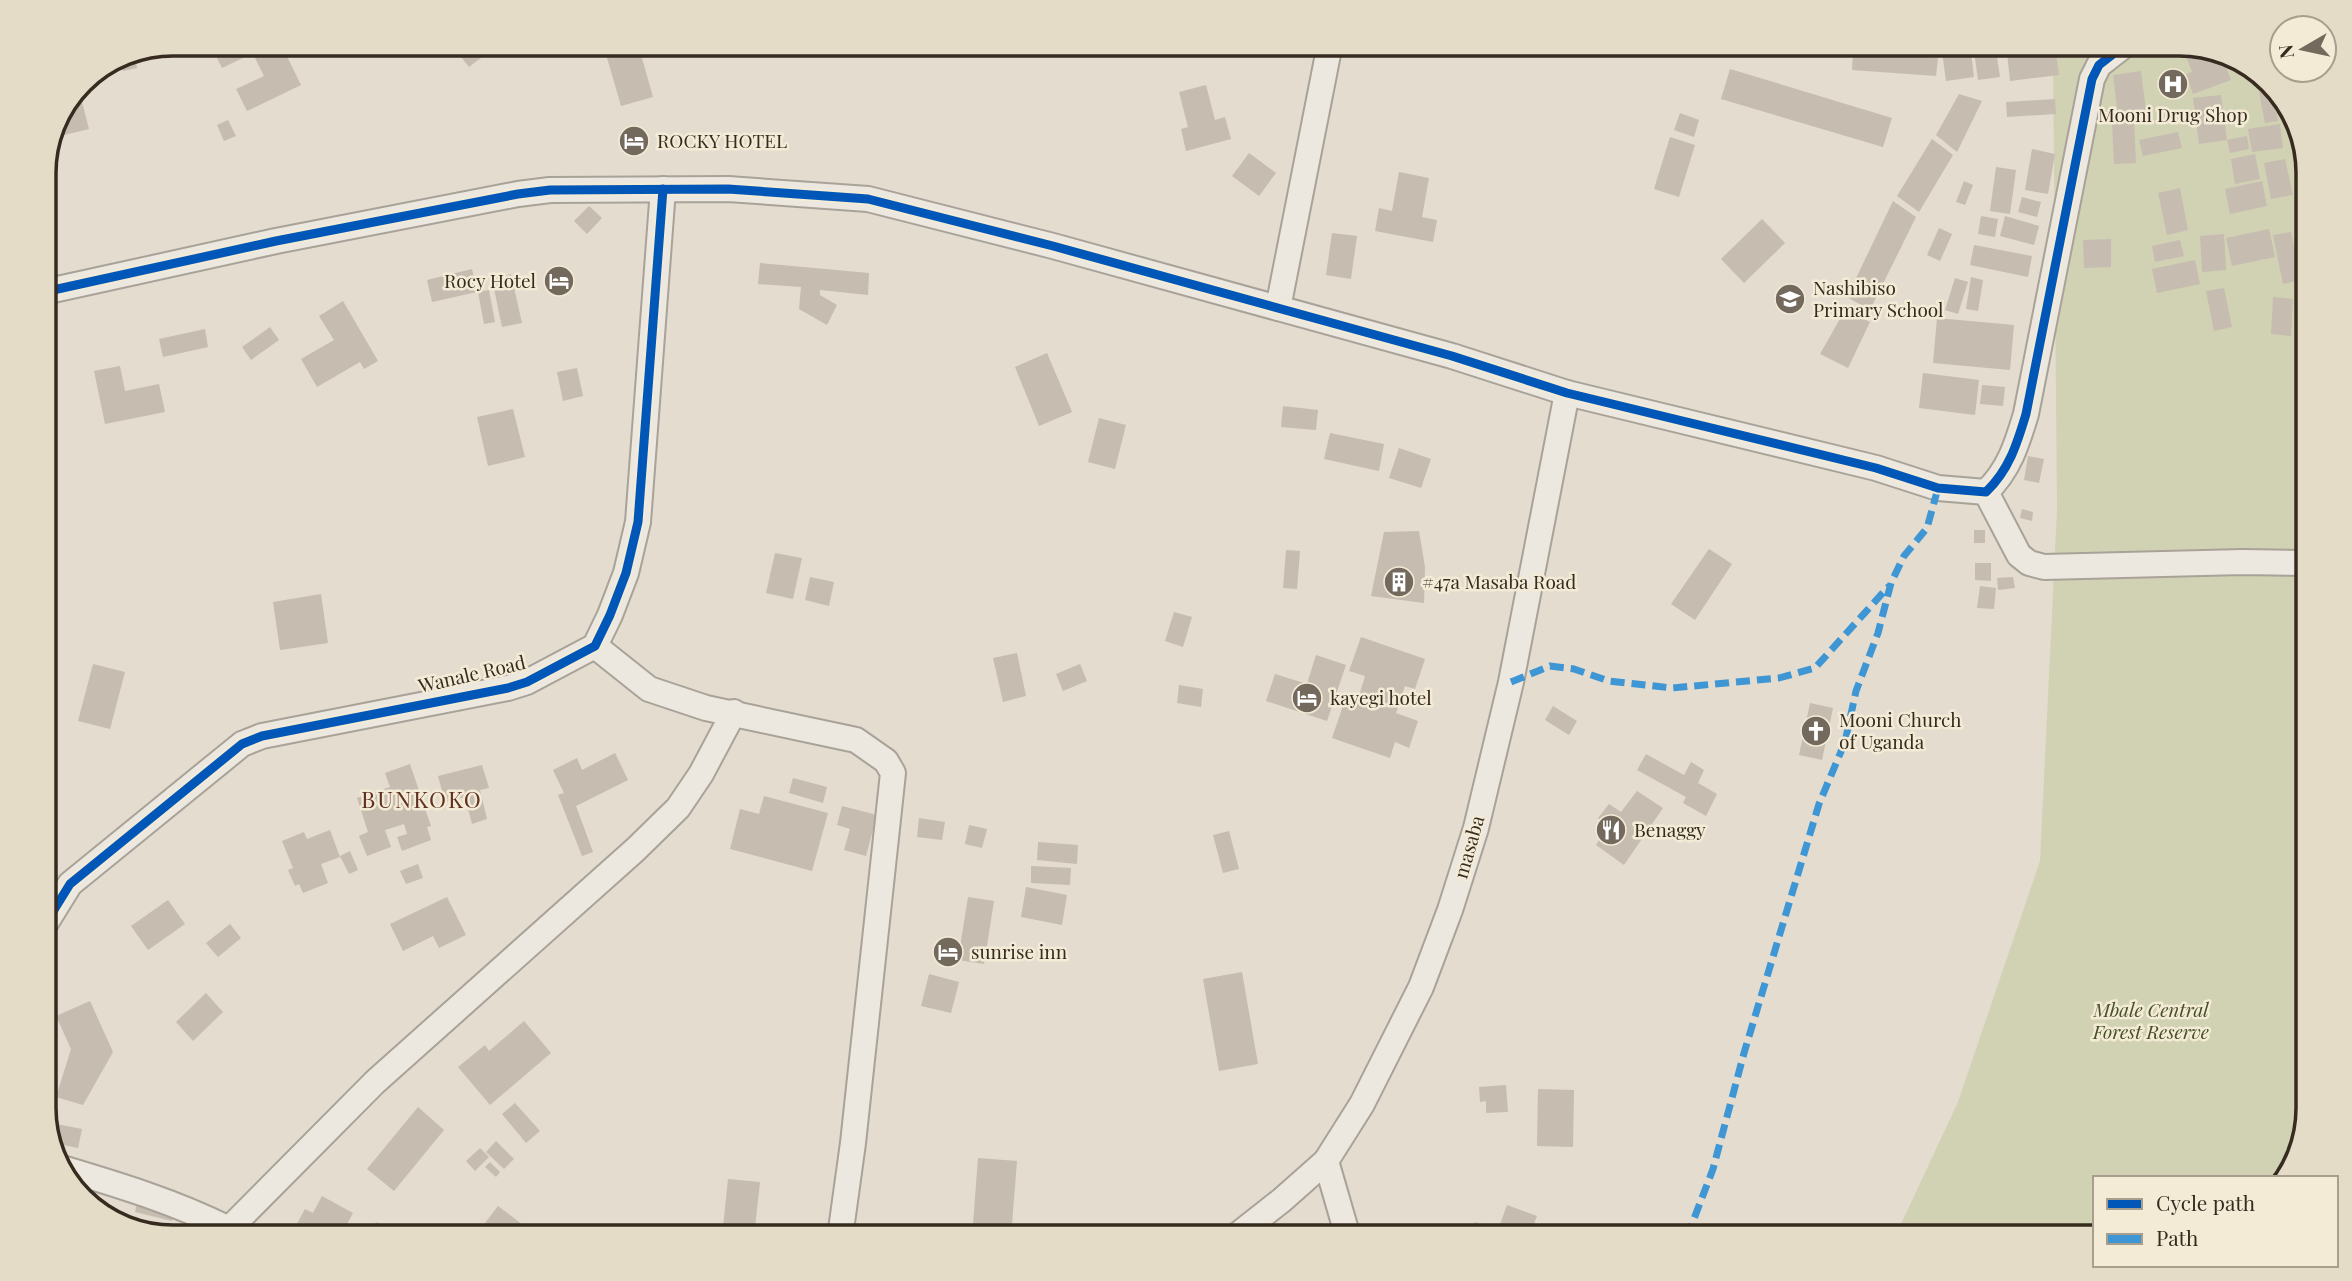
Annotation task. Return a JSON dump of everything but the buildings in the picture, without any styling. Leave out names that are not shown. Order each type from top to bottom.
[{"type":"street","points":[[1278,308],[1328,56]]},
{"type":"street","points":[[56,289],[276,241],[550,190],[728,190],[868,199],[1452,356],[1567,393],[1876,468],[1938,488],[1986,492],[2010,463],[2026,414],[2092,79],[2099,65],[2111,56]]},
{"type":"street","points":[[663,189],[638,522],[625,573],[595,646],[649,689],[705,708],[856,740],[886,761],[893,773],[842,1225]]},
{"type":"street","name":"masaba","points":[[1250,1225],[1326,1161],[1362,1104],[1421,987],[1450,910],[1476,828],[1511,681],[1567,393]]},
{"type":"street","points":[[1986,492],[2019,555],[2029,564],[2044,567],[2296,563]]},
{"type":"street","name":"Wanale Road","points":[[56,907],[70,884],[242,744],[262,736],[527,682],[595,646]]},
{"type":"street","points":[[235,1225],[375,1082],[635,850],[678,808],[701,774],[734,712]]},
{"type":"street","points":[[1326,1161],[1345,1225]]},
{"type":"street","points":[[75,1172],[192,1211],[214,1225]]},
{"type":"green space","name":"Mbale Central Forest Reserve","points":[[2053,56],[2147,56],[2217,62],[2244,76],[2267,96],[2290,135],[2296,165],[2296,1108],[2292,1138],[2284,1160],[2274,1176],[2093,1176],[2093,1225],[1901,1225],[1958,1102],[2040,861],[2057,510]]},
{"type":"marked path","points":[[1692,1225],[1713,1169],[1744,1053],[1819,804],[1845,742],[1856,691],[1878,633],[1891,583],[1904,556],[1927,528],[1938,488]]},
{"type":"marked path","points":[[1511,682],[1550,666],[1574,669],[1609,681],[1672,688],[1779,678],[1815,668],[1889,586]]},
{"type":"cycle path","points":[[56,289],[276,241],[550,190],[728,189],[868,199],[1053,246],[1452,356],[1567,393],[1876,468],[1938,488],[1986,492],[2006,466],[2026,414],[2092,79],[2099,65],[2111,56]]},
{"type":"cycle path","points":[[56,907],[70,884],[242,744],[262,736],[508,688],[527,682],[595,646],[626,573],[638,522],[663,189]]},
{"type":"place","name":"Mooni Drug Shop","points":[[2173,84]]},
{"type":"place","name":"ROCKY HOTEL","points":[[634,141]]},
{"type":"place","name":"Rocy Hotel","points":[[559,281]]},
{"type":"place","name":"Nashibiso Primary School","points":[[1790,299]]},
{"type":"place","name":"#47a Masaba Road","points":[[1399,582]]},
{"type":"place","name":"kayegi hotel","points":[[1307,698]]},
{"type":"place","name":"Mooni Church of Uganda","points":[[1816,731]]},
{"type":"place","name":"Benaggy","points":[[1611,830]]},
{"type":"place","name":"sunrise inn","points":[[948,952]]},
{"type":"district","name":"BUNKOKO","points":[[422,800]]}]
